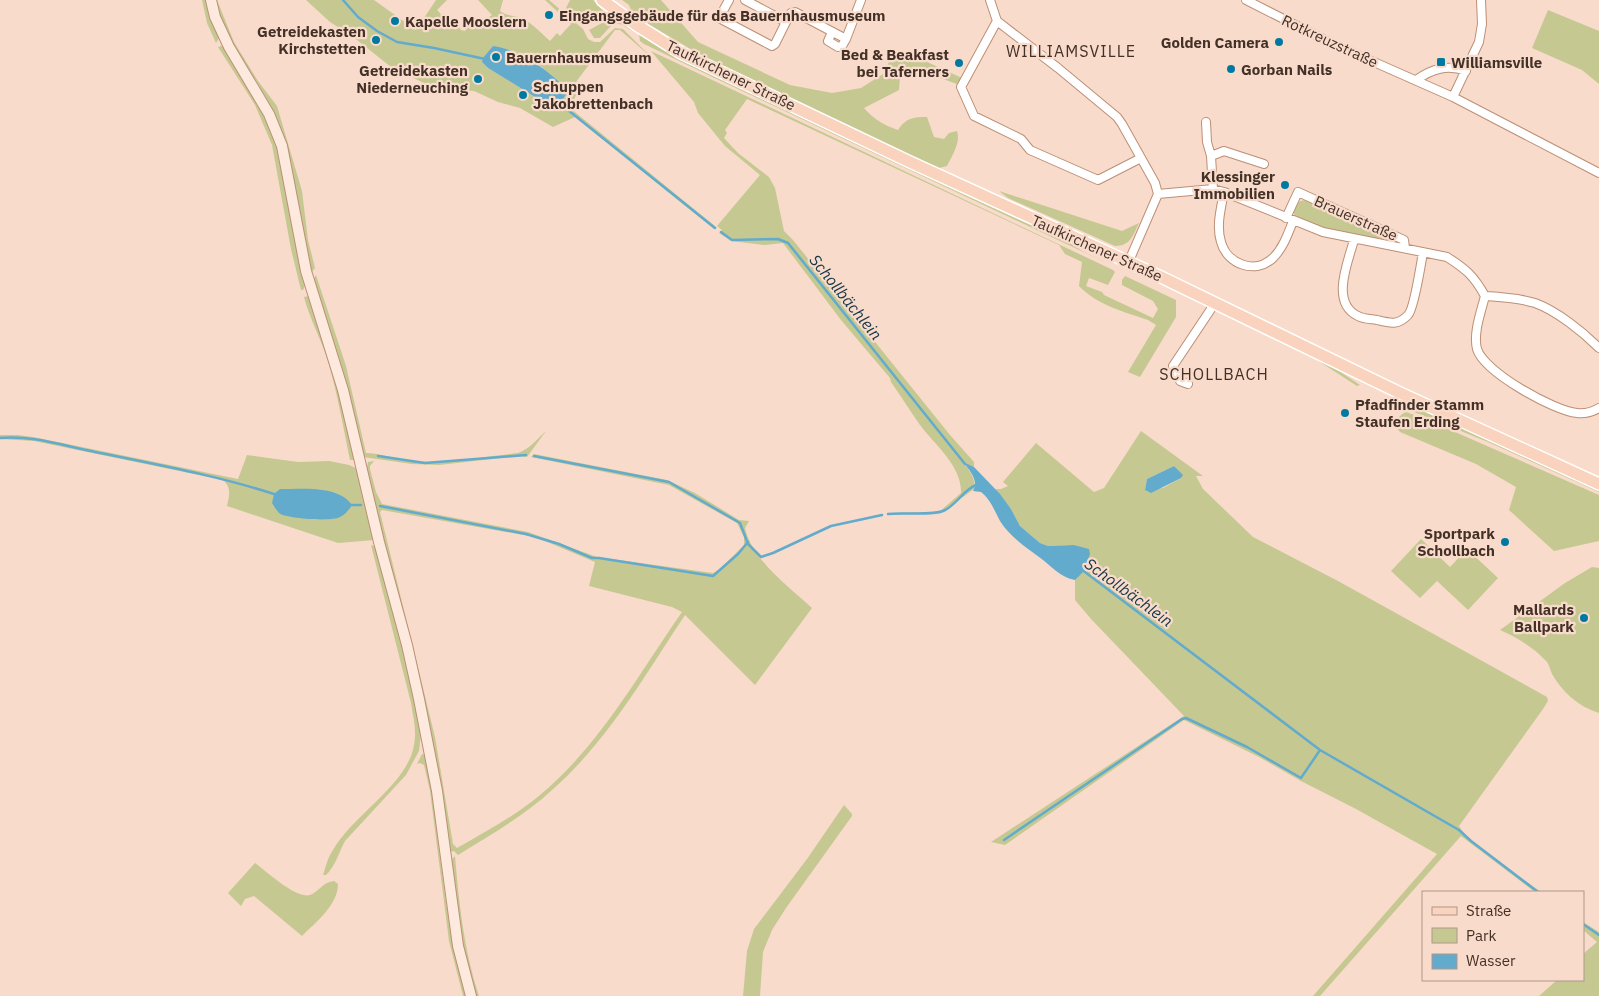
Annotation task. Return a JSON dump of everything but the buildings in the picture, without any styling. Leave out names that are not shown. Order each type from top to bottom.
[{"type":"main road","points":[[211,0],[215,16],[228,46],[269,114],[282,146],[304,263],[343,390],[376,533],[419,698],[437,791],[458,946],[471,996]]},
{"type":"main road","name":"Taufkirchener Straße","points":[[602,0],[634,24],[681,54],[919,166],[1129,261],[1398,392],[1599,484]]},
{"type":"street","points":[[729,0],[719,18],[772,46],[791,13],[795,12],[846,39],[861,0]]},
{"type":"street","points":[[745,0],[786,22]]},
{"type":"street","points":[[990,0],[997,21],[1117,117],[1155,183],[1158,194],[1129,261]]},
{"type":"street","name":"Rotkreuzstraße","points":[[1246,0],[1331,43],[1453,97],[1599,173]]},
{"type":"street","points":[[1453,97],[1479,42],[1482,24],[1481,0]]},
{"type":"street","points":[[997,21],[961,87],[974,116],[1021,139],[1030,150],[1098,180],[1141,158]]},
{"type":"street","points":[[1416,80],[1428,72],[1446,67],[1456,67],[1466,71]]},
{"type":"street","points":[[1206,122],[1213,189]]},
{"type":"street","points":[[1211,156],[1224,152],[1264,164]]},
{"type":"street","name":"Brauerstraße","points":[[1158,194],[1213,189],[1323,232],[1354,240],[1447,257],[1475,279],[1485,296]]},
{"type":"street","points":[[1224,192],[1220,217],[1221,244],[1228,254],[1240,265],[1259,266],[1272,259],[1281,248],[1289,220]]},
{"type":"street","name":"Brauerstraße","points":[[1289,220],[1298,192],[1404,240],[1405,248]]},
{"type":"street","points":[[1354,240],[1342,290],[1343,301],[1359,317],[1394,324],[1411,311],[1423,252]]},
{"type":"street","points":[[1599,348],[1586,335],[1556,314],[1536,304],[1517,299],[1485,296],[1477,332],[1477,348],[1490,367],[1532,395],[1565,410],[1585,413],[1599,408]]},
{"type":"street","points":[[1188,384],[1180,381],[1173,366],[1215,303]]},
{"type":"green space","points":[[202,0],[206,0],[219,38],[216,43],[207,23]]},
{"type":"green space","points":[[215,0],[217,0],[234,42],[258,81],[277,106],[302,191],[308,240],[315,268],[312,272],[310,272],[291,171],[280,131],[266,98],[226,30]]},
{"type":"green space","points":[[306,0],[374,0],[416,30],[436,0],[447,0],[437,10],[451,25],[458,26],[461,30],[465,31],[470,25],[482,29],[481,23],[492,15],[478,0],[503,0],[500,11],[527,21],[550,41],[557,33],[560,36],[571,24],[545,0],[549,0],[583,29],[588,39],[594,42],[600,42],[615,28],[623,29],[651,57],[620,30],[615,30],[573,86],[577,93],[570,108],[716,227],[714,229],[575,117],[553,127],[520,108],[498,102],[474,91],[434,88],[391,67],[352,36],[330,22]],"holes":[[[482,62],[537,63],[567,89],[561,104],[540,100],[488,68]]]},
{"type":"green space","points":[[570,0],[593,0],[605,13],[595,22],[582,24],[569,14],[566,8]]},
{"type":"green space","points":[[622,0],[661,0],[698,42],[790,85],[832,93],[861,88],[883,74],[894,52],[902,55],[912,55],[962,78],[957,84],[929,74],[900,77],[899,90],[864,108],[879,121],[898,130],[910,119],[927,117],[934,137],[944,139],[949,133],[957,131],[957,144],[947,166],[931,167],[726,70],[650,25],[632,12],[629,5]]},
{"type":"green space","points":[[1548,10],[1599,31],[1599,84],[1582,70],[1532,48]]},
{"type":"green space","points":[[610,15],[633,29],[630,30],[621,24],[617,24],[610,27],[600,38],[594,38],[589,30],[602,23]]},
{"type":"green space","points":[[639,34],[684,60],[1063,238],[1082,251],[1111,265],[644,44],[640,41]]},
{"type":"green space","points":[[218,47],[225,48],[263,111],[277,144],[305,286],[303,290],[301,290],[291,249],[272,145],[255,105]]},
{"type":"green space","points":[[651,51],[1113,270],[1115,272],[1108,285],[1089,278],[1086,286],[1102,292],[1104,295],[1153,318],[1158,309],[1153,301],[1122,285],[1122,280],[1125,276],[1176,300],[1176,317],[1140,377],[1128,372],[1156,325],[1148,320],[1103,303],[1086,293],[1079,286],[1082,262],[1065,254],[1059,245],[747,99],[725,130],[727,133],[724,138],[738,153],[769,177],[775,188],[784,231],[974,462],[974,467],[963,463],[973,478],[974,489],[941,513],[888,515],[888,513],[939,512],[961,493],[957,474],[946,456],[920,425],[890,378],[841,320],[783,243],[765,245],[731,241],[719,233],[722,230],[717,226],[760,175],[725,146],[698,113],[694,102]]},
{"type":"green space","points":[[999,191],[1122,231],[1139,223],[1128,242],[1115,246],[1008,198]]},
{"type":"green space","points":[[1307,200],[1394,238],[1395,241],[1332,231],[1296,218],[1294,208],[1300,201]]},
{"type":"green space","points":[[316,275],[346,366],[366,453],[423,462],[450,461],[518,453],[530,446],[546,431],[527,457],[519,456],[439,465],[412,464],[363,457],[343,371],[313,280]]},
{"type":"green space","points":[[309,296],[335,375],[355,460],[350,460],[331,370],[304,297]]},
{"type":"green space","points":[[1277,338],[1330,365],[1360,385],[1357,386],[1317,360],[1279,342],[1276,340]]},
{"type":"green space","points":[[1415,408],[1518,450],[1599,488],[1599,492],[1488,442],[1409,410]]},
{"type":"green space","points":[[1406,412],[1599,495],[1599,541],[1554,551],[1509,510],[1516,487],[1476,464],[1400,432],[1396,424],[1400,416]]},
{"type":"green space","points":[[1141,431],[1203,476],[1196,476],[1203,489],[1253,537],[1338,581],[1547,697],[1548,701],[1543,709],[1459,826],[1485,852],[1540,891],[1534,891],[1461,836],[1320,996],[1313,996],[1437,854],[1259,757],[1184,720],[1005,845],[991,842],[1184,716],[1075,600],[1075,580],[1084,568],[1086,549],[1074,545],[1048,546],[1040,543],[1020,526],[1011,509],[995,489],[1008,486],[1003,482],[1036,443],[1094,492],[1104,488]],"holes":[[[1174,466],[1181,478],[1163,488],[1145,490],[1147,479]]]},
{"type":"green space","points":[[0,435],[33,437],[238,479],[247,455],[298,462],[329,461],[349,465],[358,469],[375,540],[338,543],[227,506],[229,489],[223,480],[34,441],[0,439]]},
{"type":"green space","points":[[534,454],[667,480],[695,493],[739,520],[749,521],[745,528],[755,551],[783,582],[812,608],[755,685],[685,615],[624,707],[572,771],[530,808],[458,855],[454,851],[449,852],[428,716],[366,472],[368,462],[374,461],[370,469],[376,492],[382,504],[528,532],[597,557],[713,573],[719,570],[744,545],[744,537],[737,523],[669,485],[531,457]],"holes":[[[382,510],[529,536],[595,562],[589,586],[672,607],[682,612],[600,732],[562,775],[520,810],[457,848],[453,844],[435,737],[380,512]]]},
{"type":"green space","points":[[1421,539],[1450,567],[1467,549],[1498,578],[1468,610],[1437,581],[1420,598],[1391,571]]},
{"type":"green space","points":[[371,545],[377,547],[411,682],[421,733],[419,751],[406,775],[345,841],[332,868],[326,875],[323,875],[330,856],[342,837],[402,773],[410,759],[415,739],[411,703]]},
{"type":"green space","points":[[1592,567],[1599,568],[1599,713],[1578,703],[1566,693],[1556,681],[1548,663],[1535,651],[1518,639],[1500,630],[1565,583]]},
{"type":"green space","points":[[422,754],[426,755],[447,907],[458,967],[466,996],[463,996],[449,941],[430,791],[424,765],[417,764]]},
{"type":"green space","points":[[844,805],[852,816],[772,930],[763,952],[760,996],[743,996],[747,951],[754,929],[807,859]]},
{"type":"green space","points":[[455,856],[460,909],[469,962],[479,996],[475,996],[459,930],[450,861]]},
{"type":"green space","points":[[255,863],[297,893],[310,895],[334,881],[338,884],[337,892],[325,913],[302,936],[254,896],[245,899],[241,906],[228,893]]},
{"type":"green space","points":[[1584,923],[1599,932],[1599,996],[1539,996],[1556,981],[1584,981],[1584,953],[1597,942],[1584,931]]},
{"type":"water","points":[[493,46],[504,48],[533,61],[567,89],[568,91],[558,107],[540,100],[488,68],[482,62]]},
{"type":"water","points":[[963,462],[974,467],[1000,494],[1020,526],[1040,543],[1048,546],[1074,545],[1089,549],[1090,554],[1084,571],[1075,580],[1066,577],[1014,538],[1004,527],[987,498],[981,492],[973,491],[975,487],[974,479]]},
{"type":"water","points":[[1174,466],[1183,475],[1181,478],[1151,493],[1145,490],[1147,479]]},
{"type":"water","points":[[280,489],[329,491],[338,494],[352,505],[343,516],[333,519],[290,517],[279,513],[272,503],[274,494]]},
{"type":"waterway","name":"Schollbächlein","points":[[343,0],[358,17],[377,31],[397,42],[485,59]]},
{"type":"waterway","name":"Schollbächlein","points":[[558,102],[715,228]]},
{"type":"waterway","name":"Schollbächlein","points":[[721,232],[732,240],[778,239],[788,243],[965,464]]},
{"type":"waterway","points":[[0,438],[23,438],[57,443],[208,476],[277,495]]},
{"type":"waterway","points":[[378,456],[425,463],[526,455]]},
{"type":"waterway","points":[[534,456],[669,482],[740,523],[748,544],[761,557],[831,526],[882,515]]},
{"type":"waterway","points":[[888,514],[943,511],[952,506],[967,490],[976,485]]},
{"type":"waterway","points":[[351,505],[361,505]]},
{"type":"waterway","points":[[380,506],[526,534],[559,544],[592,558],[713,576],[738,554],[748,542]]},
{"type":"waterway","name":"Schollbächlein","points":[[1081,569],[1320,750],[1459,830],[1537,891]]},
{"type":"waterway","points":[[1004,840],[1182,719],[1186,718],[1247,747],[1301,778],[1320,750]]},
{"type":"waterway","name":"Schollbächlein","points":[[1584,925],[1599,935]]},
{"type":"place","name":"Eingangsgebäude für das Bauernhausmuseum","points":[[549,15]]},
{"type":"place","name":"Kapelle Mooslern","points":[[395,21]]},
{"type":"place","name":"Getreidekasten Kirchstetten","points":[[376,40]]},
{"type":"place","name":"Golden Camera","points":[[1279,42]]},
{"type":"place","name":"Bauernhausmuseum","points":[[496,57]]},
{"type":"place","name":"Williamsville","points":[[1441,62]]},
{"type":"place","name":"Bed & Beakfast bei Taferners","points":[[959,63]]},
{"type":"place","name":"Gorban Nails","points":[[1231,69]]},
{"type":"place","name":"Getreidekasten Niederneuching","points":[[478,79]]},
{"type":"place","name":"Schuppen Jakobrettenbach","points":[[523,95]]},
{"type":"place","name":"Klessinger Immobilien","points":[[1285,185]]},
{"type":"place","name":"Pfadfinder Stamm Staufen Erding","points":[[1345,413]]},
{"type":"place","name":"Sportpark Schollbach","points":[[1505,542]]},
{"type":"place","name":"Mallards Ballpark","points":[[1584,618]]},
{"type":"district","name":"WILLIAMSVILLE","points":[[1071,51]]},
{"type":"district","name":"SCHOLLBACH","points":[[1214,374]]}]
